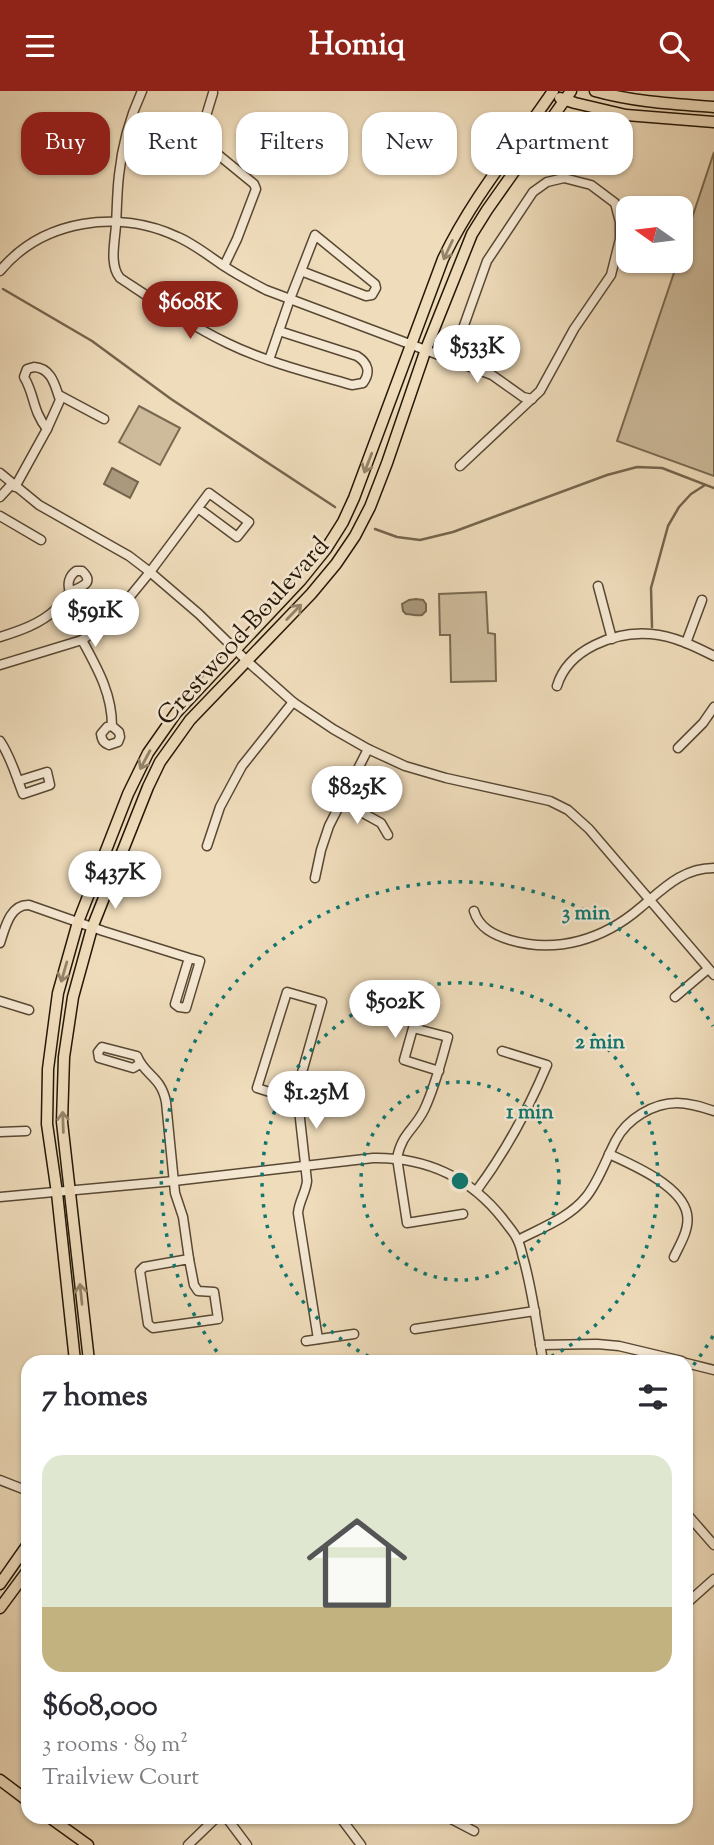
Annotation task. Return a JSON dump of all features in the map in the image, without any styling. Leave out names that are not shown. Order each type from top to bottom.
[{"type":"main road","points":[[594,91],[648,102],[714,107]]},
{"type":"main road","points":[[550,92],[568,95],[626,115],[714,122]]},
{"type":"main road","name":"Crestwood Boulevard","points":[[74,1355],[47,1124],[48,1069],[58,993],[78,922],[128,794],[148,753],[176,713],[301,580],[343,523],[449,248],[484,188],[550,92]]},
{"type":"main road","name":"Crestwood Boulevard","points":[[88,1355],[62,1122],[64,1057],[73,997],[92,928],[160,762],[190,720],[311,594],[355,536],[370,507],[426,349],[472,234],[568,95]]},
{"type":"main road","points":[[460,261],[472,223],[484,202],[484,188]]},
{"type":"main road","points":[[0,1584],[21,1554]]},
{"type":"main road","points":[[0,1608],[21,1580]]},
{"type":"main road","points":[[0,1780],[21,1796]]},
{"type":"main road","points":[[59,1824],[88,1845]]},
{"type":"street","points":[[142,91],[135,107],[119,173],[116,273],[191,324],[230,345],[269,360],[352,385],[358,386],[366,379],[368,369],[357,356],[279,331]]},
{"type":"street","points":[[213,93],[199,139],[254,184],[256,189],[224,266]]},
{"type":"street","points":[[452,359],[487,261],[533,192],[547,182],[564,178],[591,185],[615,203],[620,222],[620,239],[611,275],[574,329],[540,391],[460,466]]},
{"type":"street","points":[[0,271],[16,254],[51,232],[84,223],[117,220],[140,223],[189,242],[246,280],[289,299],[492,375],[523,397],[532,399]]},
{"type":"street","points":[[269,360],[289,299],[315,235],[375,283],[376,288],[372,295],[366,296],[301,271]]},
{"type":"street","points":[[0,497],[13,485],[47,429],[60,400],[51,377],[44,369],[34,367],[27,369],[24,377],[40,419],[47,429]]},
{"type":"street","points":[[59,395],[104,419]]},
{"type":"street","points":[[0,473],[39,505],[129,556],[150,572],[293,702],[332,729],[405,766],[446,779],[535,797],[559,806],[580,819],[711,972],[675,997]]},
{"type":"street","points":[[0,665],[82,640],[110,621],[209,493],[249,521],[237,537],[198,508]]},
{"type":"street","points":[[0,516],[41,540]]},
{"type":"street","points":[[598,586],[612,639]]},
{"type":"street","points":[[0,637],[36,624],[55,610],[70,592]]},
{"type":"street","points":[[686,643],[702,600]]},
{"type":"street","points":[[557,687],[561,674],[570,662],[596,644],[631,634],[651,634],[686,643],[714,656]]},
{"type":"street","points":[[82,640],[108,693],[112,726]]},
{"type":"street","points":[[208,846],[220,807],[236,776],[293,702]]},
{"type":"street","points":[[678,748],[703,723],[714,707]]},
{"type":"street","points":[[0,741],[18,781]]},
{"type":"street","points":[[315,878],[329,826],[368,749]]},
{"type":"street","points":[[341,801],[381,823],[388,835]]},
{"type":"street","points":[[474,911],[482,926],[493,933],[522,943],[558,945],[582,941],[602,934],[641,908],[673,881],[697,870],[714,868]]},
{"type":"street","points":[[0,943],[7,923],[22,904],[200,961],[186,1008],[183,1008],[175,1005],[189,958]]},
{"type":"street","points":[[298,1101],[257,1088],[287,992],[322,1002],[299,1083],[298,1101],[307,1188],[299,1203],[298,1213],[318,1339]]},
{"type":"street","points":[[0,1001],[29,1010]]},
{"type":"street","points":[[439,1070],[404,1060],[413,1028],[448,1037],[439,1070],[432,1093],[422,1114],[402,1138],[397,1158],[407,1223],[463,1214]]},
{"type":"street","points":[[140,1064],[133,1068],[99,1058],[98,1052],[102,1047],[137,1056],[140,1064],[155,1078],[164,1093],[177,1201],[183,1217],[190,1259],[194,1285],[198,1291],[214,1292],[218,1319],[153,1328],[148,1324],[140,1271],[144,1266],[190,1259]]},
{"type":"street","points":[[477,1190],[519,1127],[547,1065],[502,1051]]},
{"type":"street","points":[[518,1240],[577,1206],[587,1195],[617,1138],[629,1124],[648,1110],[677,1103],[714,1111]]},
{"type":"street","points":[[0,1132],[26,1131]]},
{"type":"street","points":[[609,1154],[654,1176],[665,1184],[683,1205],[688,1215],[687,1225],[684,1238],[674,1257]]},
{"type":"street","points":[[0,1197],[174,1181],[373,1158],[397,1158],[450,1174],[477,1190],[518,1240],[528,1275],[542,1355]]},
{"type":"street","points":[[415,1329],[535,1311]]},
{"type":"street","points":[[306,1341],[354,1334]]},
{"type":"street","points":[[540,1345],[597,1344],[620,1346],[656,1355]]},
{"type":"street","points":[[693,1364],[714,1370]]},
{"type":"street","points":[[0,1480],[21,1488]]},
{"type":"street","points":[[693,1521],[714,1545]]},
{"type":"street","points":[[693,1598],[714,1579]]},
{"type":"street","points":[[188,1845],[210,1824]]},
{"type":"street","points":[[231,1824],[247,1845]]},
{"type":"street","points":[[345,1824],[360,1845]]},
{"type":"street","points":[[461,1824],[474,1831]]},
{"type":"shaded area","points":[[714,152],[714,476],[617,441],[674,273],[693,273],[693,215]]},
{"type":"shaded area","points":[[139,406],[180,428],[160,465],[119,442]]},
{"type":"shaded area","points":[[112,468],[138,482],[130,498],[104,484]]},
{"type":"shaded area","points":[[486,592],[488,633],[495,634],[496,681],[451,682],[450,635],[440,635],[439,594]]},
{"type":"shaded area","points":[[416,599],[423,600],[426,611],[422,615],[406,614],[402,604]]},
{"type":"waterway","points":[[3,289],[92,341],[171,399],[335,507]]},
{"type":"waterway","points":[[375,529],[397,537],[420,540],[453,532],[607,475],[637,467],[662,468],[714,488]]},
{"type":"waterway","points":[[652,627],[651,588],[668,526],[679,507],[691,494],[705,485]]}]
